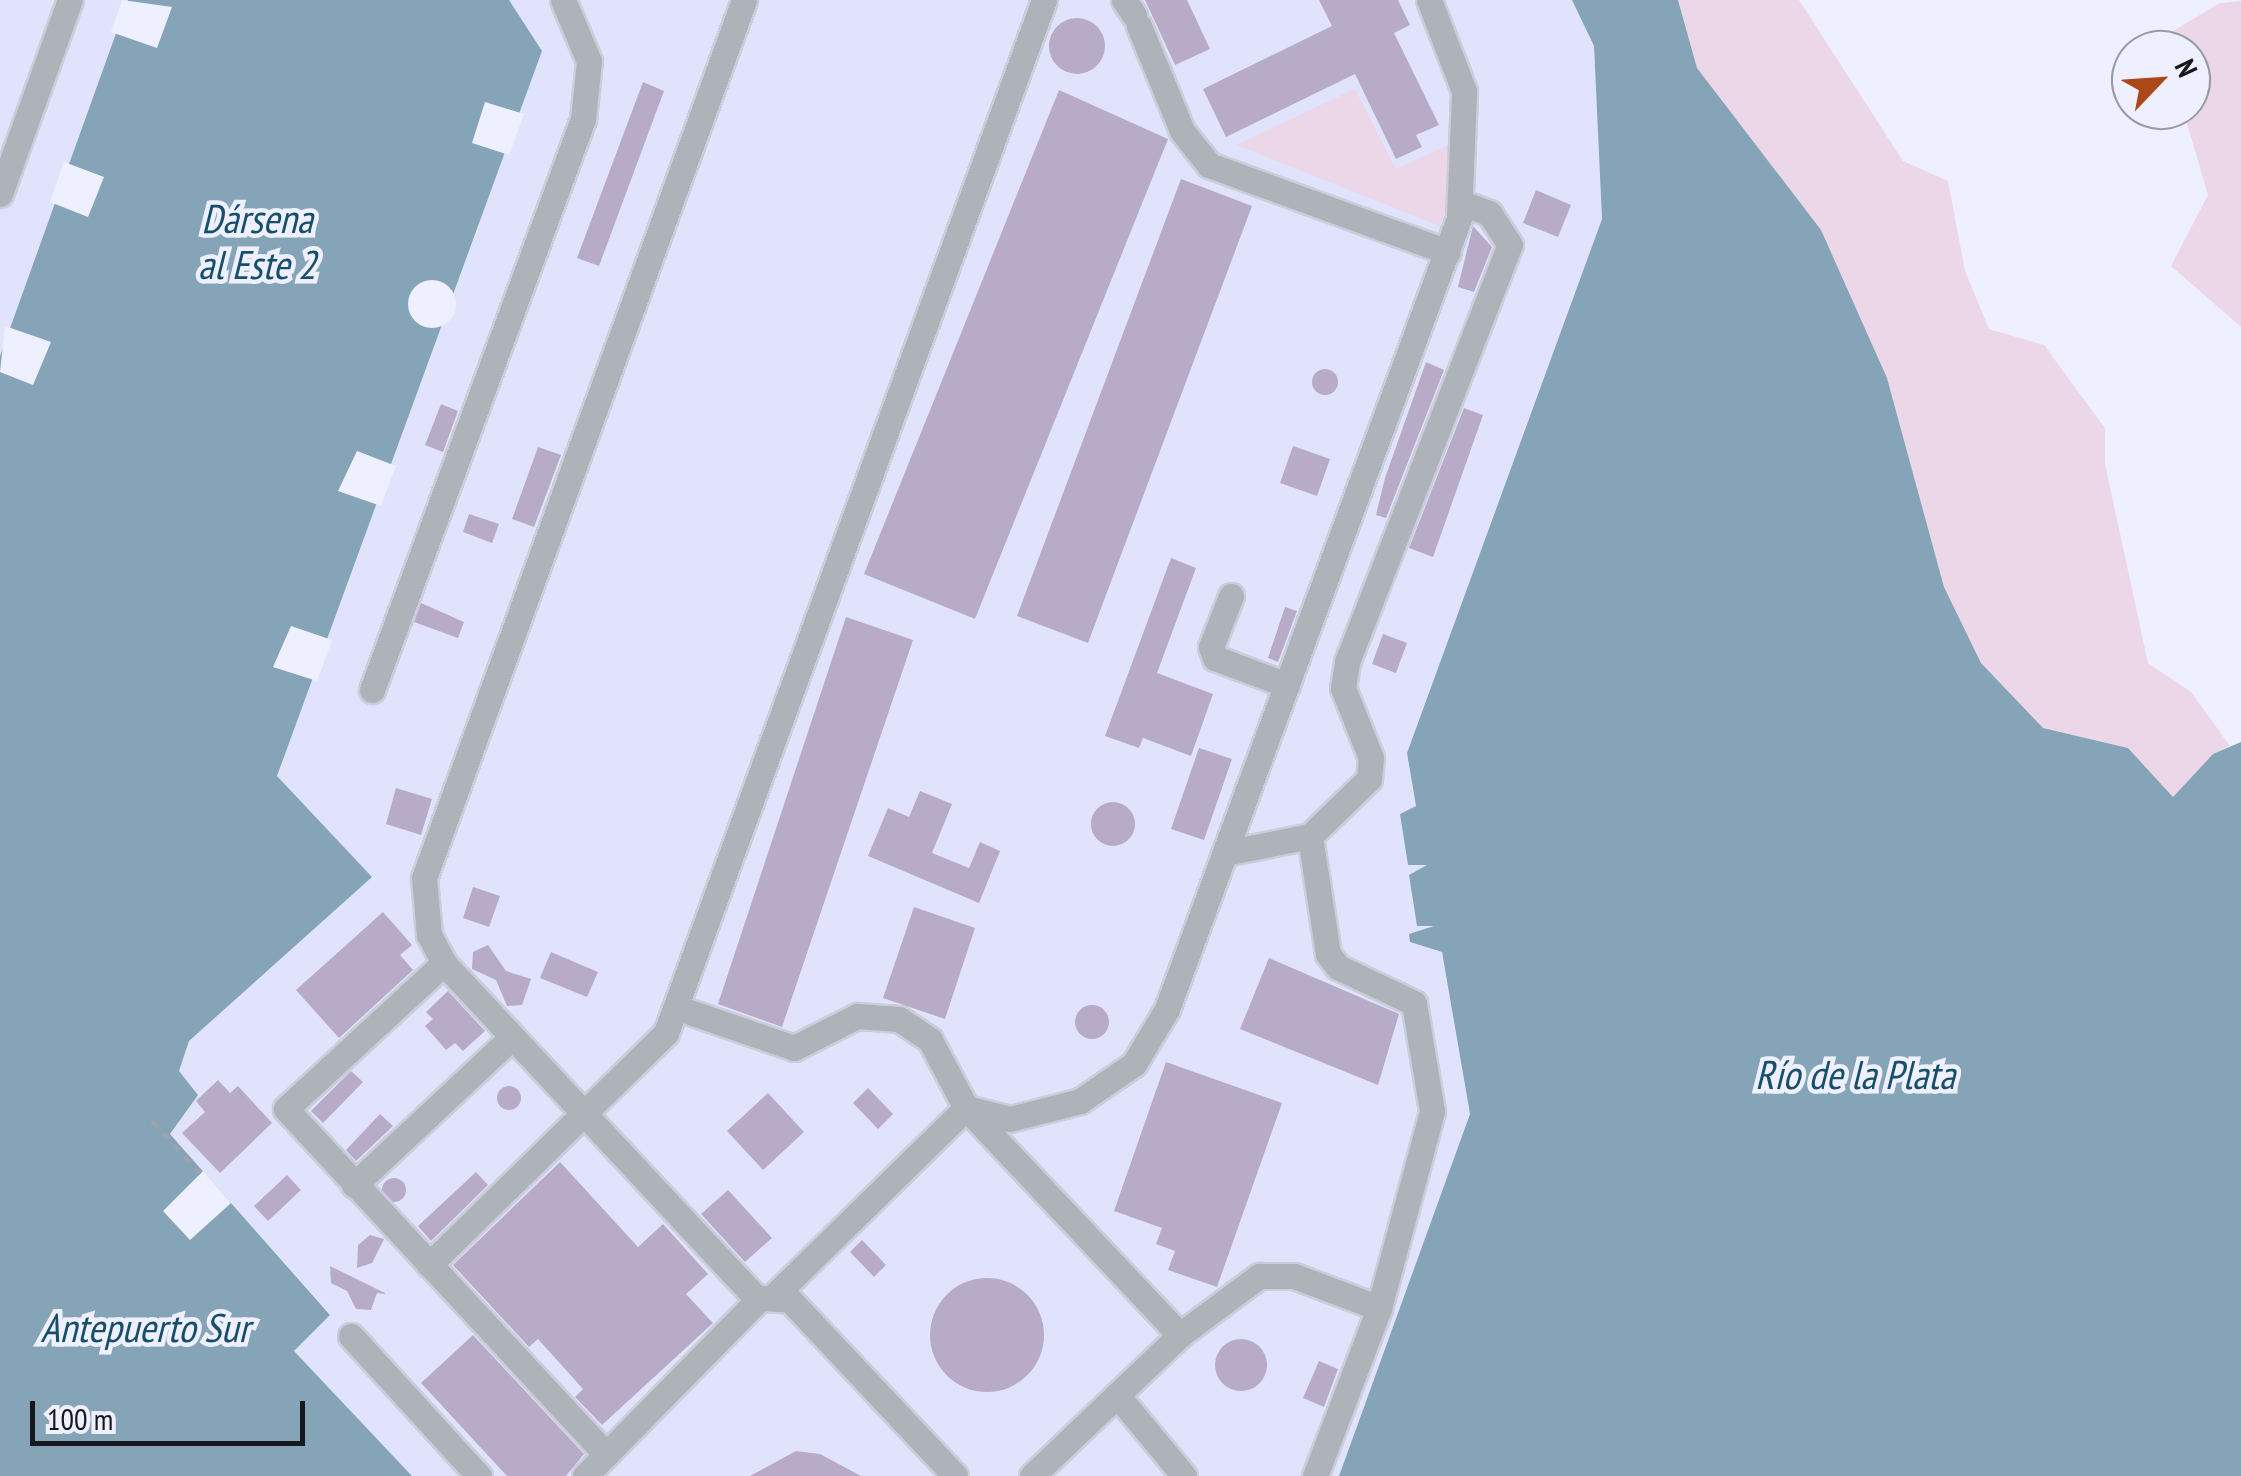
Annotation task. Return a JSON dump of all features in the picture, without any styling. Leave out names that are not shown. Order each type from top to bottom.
[{"type":"lane","points":[[0,194],[6,155],[70,0]]},
{"type":"lane","points":[[372,690],[584,120],[589,61],[562,0]]},
{"type":"lane","points":[[744,0],[426,862],[429,935],[444,963],[586,1117],[766,1297],[790,1300],[955,1476]]},
{"type":"lane","points":[[430,1266],[586,1117],[666,1033],[1044,0]]},
{"type":"lane","points":[[966,1108],[1010,1119],[1062,1106],[1134,1064],[1167,1009],[1448,252],[1462,203],[1464,91],[1429,0]]},
{"type":"lane","points":[[1132,14],[1182,132],[1209,165],[1448,252]]},
{"type":"lane","points":[[1225,853],[1310,836],[1369,779],[1371,758],[1343,688],[1347,662],[1510,245],[1489,213],[1462,203]]},
{"type":"lane","points":[[1231,596],[1211,647],[1215,658],[1287,686]]},
{"type":"lane","points":[[1310,836],[1328,954],[1338,967],[1414,1003],[1432,1091],[1379,1308],[1314,1476]]},
{"type":"lane","points":[[444,963],[286,1109],[606,1454]]},
{"type":"lane","points":[[678,1008],[794,1048],[857,1016],[899,1020],[930,1040],[966,1108],[1180,1335]]},
{"type":"lane","points":[[354,1185],[512,1037]]},
{"type":"lane","points":[[585,1476],[766,1297],[966,1108]]},
{"type":"lane","points":[[1032,1476],[1180,1335],[1274,1272],[1379,1308]]},
{"type":"lane","points":[[352,1336],[479,1476]]},
{"type":"lane","points":[[1117,1395],[1184,1476]]},
{"type":"path","points":[[155,1124],[200,1174]]},
{"type":"shaded area","points":[[0,0],[128,0],[0,356]]},
{"type":"shaded area","points":[[509,0],[1572,0],[1594,46],[1602,219],[1407,753],[1416,806],[1409,865],[1427,865],[1417,926],[1434,927],[1410,934],[1410,942],[1442,952],[1470,1114],[1339,1476],[412,1476],[294,1351],[330,1314],[170,1134],[197,1095],[179,1071],[189,1041],[362,881],[276,776],[542,51]]},
{"type":"shaded area","points":[[1678,0],[1799,0],[1903,161],[1948,181],[1965,271],[1989,329],[2044,345],[2105,428],[2105,464],[2148,663],[2191,692],[2230,746],[2213,754],[2173,797],[2128,748],[2043,728],[1981,663],[1944,587],[1887,378],[1751,140],[1697,68]]},
{"type":"shaded area","points":[[2241,1],[2241,327],[2171,266],[2208,195],[2189,130],[2211,130],[2211,30],[2175,30],[2220,3]]},
{"type":"shaded area","points":[[1355,89],[1396,169],[1453,143],[1454,189],[1440,226],[1236,145]]},
{"type":"water","name":"Dársena al Este 2","points":[[128,0],[509,0],[542,51],[277,776],[372,877],[189,1041],[179,1071],[198,1095],[170,1134],[330,1315],[294,1351],[412,1476],[0,1476],[0,356]]},
{"type":"water","name":"Río de la Plata","points":[[1572,0],[1678,0],[1697,68],[1821,230],[1887,378],[1944,587],[1981,663],[2043,728],[2128,748],[2173,797],[2213,754],[2241,742],[2241,1476],[1339,1476],[1470,1114],[1442,952],[1410,942],[1409,934],[1434,926],[1417,926],[1409,875],[1427,865],[1408,865],[1400,814],[1416,806],[1407,753],[1602,219],[1594,46]]},
{"type":"pier","points":[[122,0],[172,7],[157,48],[111,32]]},
{"type":"pier","points":[[485,102],[524,114],[509,155],[472,143]]},
{"type":"pier","points":[[64,162],[104,177],[88,217],[50,202]]},
{"type":"pier","points":[[432,280],[449,287],[456,304],[449,321],[432,328],[415,321],[408,304],[415,287]]},
{"type":"pier","points":[[5,326],[51,342],[33,385],[0,372]]},
{"type":"pier","points":[[357,451],[396,466],[381,506],[338,491]]},
{"type":"pier","points":[[291,626],[332,640],[317,681],[273,667]]},
{"type":"pier","points":[[203,1171],[231,1203],[190,1240],[163,1211]]},
{"type":"building","points":[[1145,0],[1187,0],[1210,49],[1175,65]]},
{"type":"building","points":[[1319,0],[1398,0],[1410,25],[1394,33],[1439,125],[1416,135],[1422,147],[1396,159],[1355,74],[1226,137],[1203,89],[1332,26]]},
{"type":"building","points":[[1077,18],[1097,26],[1105,46],[1097,66],[1077,74],[1057,66],[1049,46],[1057,26]]},
{"type":"building","points":[[643,82],[664,91],[599,266],[577,258]]},
{"type":"building","points":[[1059,90],[1168,139],[975,619],[864,574]]},
{"type":"building","points":[[1181,179],[1252,206],[1088,643],[1017,616]]},
{"type":"building","points":[[1536,190],[1571,205],[1558,237],[1523,223]]},
{"type":"building","points":[[1473,226],[1492,247],[1474,292],[1458,287]]},
{"type":"building","points":[[1426,362],[1444,370],[1386,518],[1376,515],[1385,478]]},
{"type":"building","points":[[1325,369],[1334,373],[1338,382],[1334,391],[1325,395],[1316,391],[1312,382],[1316,373]]},
{"type":"building","points":[[441,404],[458,411],[443,452],[425,445]]},
{"type":"building","points":[[1464,408],[1483,415],[1433,557],[1409,548]]},
{"type":"building","points":[[1293,446],[1330,459],[1317,496],[1280,483]]},
{"type":"building","points":[[538,447],[561,455],[534,527],[512,519]]},
{"type":"building","points":[[469,514],[499,524],[492,543],[463,532]]},
{"type":"building","points":[[1171,558],[1196,568],[1157,673],[1213,694],[1191,756],[1143,738],[1139,748],[1105,736]]},
{"type":"building","points":[[421,603],[464,622],[458,638],[414,622]]},
{"type":"building","points":[[1285,607],[1297,611],[1278,662],[1268,658]]},
{"type":"building","points":[[846,617],[913,640],[782,1027],[718,1004]]},
{"type":"building","points":[[1383,634],[1407,643],[1396,673],[1372,664]]},
{"type":"building","points":[[1199,748],[1232,759],[1204,840],[1171,829]]},
{"type":"building","points":[[396,788],[432,799],[421,835],[386,824]]},
{"type":"building","points":[[920,791],[952,804],[932,853],[969,868],[980,842],[1000,851],[979,903],[868,856],[888,808],[909,817]]},
{"type":"building","points":[[1113,802],[1128,809],[1135,824],[1128,839],[1113,846],[1098,839],[1091,824],[1098,809]]},
{"type":"building","points":[[473,887],[500,896],[489,927],[463,918]]},
{"type":"building","points":[[914,907],[975,928],[945,1019],[883,998]]},
{"type":"building","points":[[383,912],[412,945],[400,955],[413,970],[339,1038],[296,990]]},
{"type":"building","points":[[488,945],[506,971],[531,979],[522,1005],[507,1006],[496,980],[472,969],[473,952]]},
{"type":"building","points":[[551,952],[598,972],[587,997],[540,978]]},
{"type":"building","points":[[1269,958],[1399,1014],[1378,1085],[1240,1029]]},
{"type":"building","points":[[448,991],[485,1031],[463,1051],[455,1043],[446,1050],[425,1026],[433,1019],[426,1012]]},
{"type":"building","points":[[1092,1005],[1104,1010],[1109,1022],[1104,1034],[1092,1039],[1080,1034],[1075,1022],[1080,1010]]},
{"type":"building","points":[[1166,1062],[1282,1103],[1217,1287],[1168,1270],[1175,1251],[1156,1244],[1162,1228],[1114,1211]]},
{"type":"building","points":[[351,1071],[363,1082],[323,1123],[311,1111]]},
{"type":"building","points":[[218,1080],[230,1093],[238,1086],[272,1123],[220,1173],[182,1133],[205,1112],[196,1101]]},
{"type":"building","points":[[509,1086],[521,1098],[509,1110],[497,1098]]},
{"type":"building","points":[[868,1088],[893,1114],[878,1129],[853,1103]]},
{"type":"building","points":[[768,1093],[804,1132],[763,1170],[727,1131]]},
{"type":"building","points":[[380,1114],[393,1126],[356,1161],[346,1150]]},
{"type":"building","points":[[560,1162],[638,1247],[663,1224],[708,1274],[686,1294],[713,1323],[602,1425],[575,1397],[583,1389],[538,1339],[529,1347],[453,1265]]},
{"type":"building","points":[[476,1172],[488,1185],[431,1241],[418,1226]]},
{"type":"building","points":[[287,1175],[301,1190],[268,1221],[254,1206]]},
{"type":"building","points":[[394,1178],[406,1190],[394,1202],[382,1190]]},
{"type":"building","points":[[728,1190],[772,1238],[745,1262],[701,1214]]},
{"type":"building","points":[[370,1235],[384,1239],[372,1263],[357,1268],[358,1245]]},
{"type":"building","points":[[862,1240],[886,1265],[874,1277],[850,1252]]},
{"type":"building","points":[[330,1266],[385,1294],[377,1293],[371,1310],[356,1309],[347,1291],[331,1283]]},
{"type":"building","points":[[987,1278],[1009,1283],[1027,1295],[1039,1313],[1044,1335],[1039,1357],[1027,1375],[1009,1387],[987,1392],[965,1387],[947,1375],[935,1357],[930,1335],[935,1313],[947,1295],[965,1283]]},
{"type":"building","points":[[473,1335],[584,1454],[566,1476],[507,1476],[421,1383]]},
{"type":"building","points":[[1241,1339],[1259,1347],[1267,1365],[1259,1383],[1241,1391],[1223,1383],[1215,1365],[1223,1347]]},
{"type":"building","points":[[1319,1361],[1338,1369],[1324,1407],[1303,1398]]},
{"type":"building","points":[[796,1451],[820,1454],[861,1476],[750,1476]]},
{"type":"water label","name":"Antepuerto Sur","points":[[145,1327]]}]
